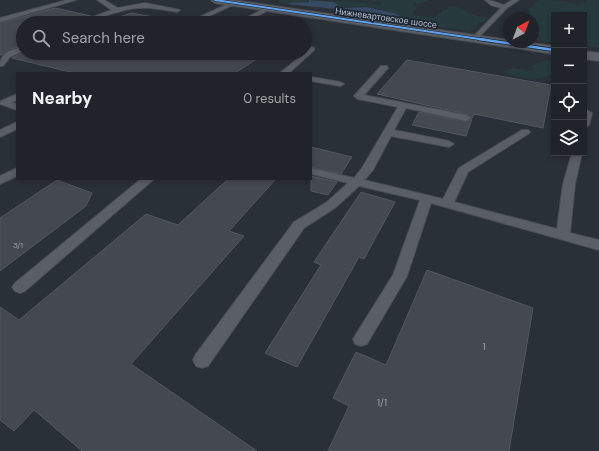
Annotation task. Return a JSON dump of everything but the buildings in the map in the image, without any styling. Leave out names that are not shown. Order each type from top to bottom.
[{"type":"street","name":"Нижневартовское шоссе","points":[[217,0],[551,50]]},
{"type":"street","points":[[587,55],[599,57]]},
{"type":"lane","points":[[0,20],[73,0]]},
{"type":"lane","points":[[100,0],[117,10]]},
{"type":"lane","points":[[488,0],[493,4],[505,8]]},
{"type":"lane","points":[[474,39],[505,8],[516,0]]},
{"type":"lane","points":[[205,16],[234,3]]},
{"type":"lane","points":[[99,16],[117,10],[145,5],[177,10]]},
{"type":"lane","points":[[254,16],[269,8]]},
{"type":"lane","points":[[0,64],[7,55],[16,52]]},
{"type":"lane","points":[[285,72],[299,60]]},
{"type":"lane","points":[[384,68],[358,96],[466,118]]},
{"type":"lane","points":[[312,79],[340,84]]},
{"type":"lane","points":[[16,97],[4,102],[16,107]]},
{"type":"lane","points":[[202,360],[299,225],[330,205],[367,170],[404,105]]},
{"type":"lane","points":[[0,134],[16,126]]},
{"type":"lane","points":[[388,132],[449,144]]},
{"type":"lane","points":[[447,204],[463,170],[525,132]]},
{"type":"lane","points":[[563,235],[569,184],[576,156]]},
{"type":"lane","points":[[312,171],[427,198],[599,245]]},
{"type":"lane","points":[[0,181],[16,172]]},
{"type":"lane","points":[[20,287],[147,180]]},
{"type":"lane","points":[[361,339],[400,276],[427,198]]},
{"type":"green space","points":[[309,0],[309,2],[305,3],[290,2],[288,4],[362,14],[358,15],[281,3],[278,1]]},
{"type":"green space","points":[[326,0],[382,5],[380,2],[361,0],[430,0],[421,3],[412,3],[417,8],[413,12],[413,15],[433,18],[441,13],[442,10],[448,9],[449,6],[457,7],[470,14],[485,18],[486,21],[478,23],[476,28],[469,31],[425,25],[426,20],[409,19],[381,9],[361,7],[341,8],[334,2]]},
{"type":"green space","points":[[540,0],[564,1],[576,5],[586,3],[588,0],[599,0],[599,48],[587,46],[587,12],[551,12],[551,41],[544,42],[539,41],[539,12],[529,12],[530,8]]},
{"type":"green space","points":[[542,61],[551,61],[551,74],[534,79],[501,72],[513,68],[535,72],[532,66]]},
{"type":"water","points":[[309,0],[334,2],[341,8],[366,7],[394,13],[408,20],[406,21],[335,9],[287,4],[292,2],[309,2]]},
{"type":"cycle path","points":[[215,0],[551,50]]}]
